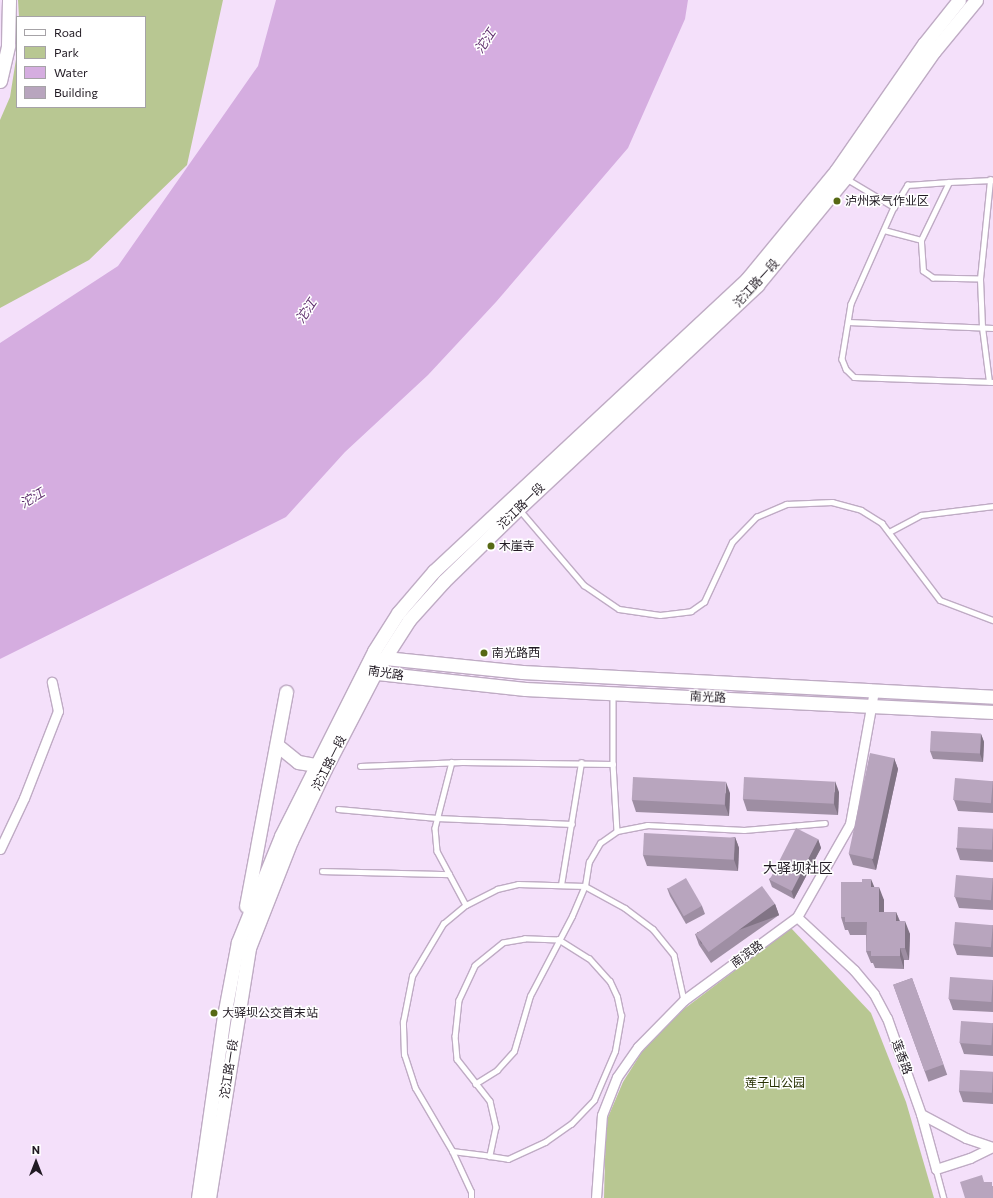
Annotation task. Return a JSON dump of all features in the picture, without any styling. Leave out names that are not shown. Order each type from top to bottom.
[{"type":"street","points":[[0,81],[8,45],[9,0]]},
{"type":"street","name":"沱江路一段","points":[[198,1198],[224,1016],[256,899],[281,836],[362,670],[398,614],[434,571],[747,279],[840,175],[924,44],[959,0]]},
{"type":"street","name":"沱江路一段","points":[[209,1198],[243,945],[291,841],[376,674],[409,620],[444,581],[518,509],[757,285],[934,52],[976,0]]},
{"type":"street","name":"南光路","points":[[362,670],[385,658],[522,672],[874,690],[993,698]]},
{"type":"street","name":"南光路","points":[[362,670],[376,674],[526,690],[872,704],[993,712]]},
{"type":"street","points":[[0,849],[24,798],[58,711],[52,682]]},
{"type":"street","name":"南滨路","points":[[596,1198],[602,1115],[617,1077],[638,1047],[684,1000],[797,917],[850,824],[874,690]]},
{"type":"street","points":[[243,945],[286,692]]},
{"type":"street","points":[[277,745],[298,762],[315,765]]},
{"type":"street","name":"莲香路","points":[[797,917],[854,970],[874,994],[887,1018],[903,1057],[936,1169]]},
{"type":"street","points":[[921,1114],[966,1138],[993,1147]]},
{"type":"street","points":[[936,1169],[970,1158],[993,1147]]},
{"type":"lane","points":[[840,175],[894,207]]},
{"type":"lane","points":[[992,180],[980,279],[982,327],[991,382],[854,377],[846,369],[842,359],[851,304],[894,207],[907,185],[950,182],[992,180]]},
{"type":"lane","points":[[950,182],[921,240],[922,271],[932,278],[980,279]]},
{"type":"lane","points":[[884,230],[921,240]]},
{"type":"lane","points":[[848,322],[993,328]]},
{"type":"lane","points":[[512,498],[518,509],[584,585],[619,609],[660,615],[691,611],[704,602],[732,542],[756,517],[786,504],[832,502],[861,510],[882,523],[940,600],[993,620]]},
{"type":"lane","points":[[889,532],[921,515],[993,506]]},
{"type":"lane","points":[[613,693],[613,764],[617,831]]},
{"type":"lane","points":[[360,766],[452,762],[613,764]]},
{"type":"lane","points":[[452,762],[435,828],[437,852],[466,905]]},
{"type":"lane","points":[[561,885],[581,763]]},
{"type":"lane","points":[[338,809],[437,818],[572,824]]},
{"type":"lane","points":[[475,1084],[497,1070],[514,1051],[530,996],[585,886],[589,862],[600,843],[617,831],[647,825],[744,830],[825,823]]},
{"type":"lane","points":[[322,871],[449,874]]},
{"type":"lane","points":[[471,1198],[471,1192],[452,1151],[415,1088],[404,1055],[403,1022],[412,976],[443,924],[466,905],[497,889],[518,884],[585,886],[625,908],[653,928],[674,955],[684,1000]]},
{"type":"lane","points":[[452,1151],[508,1159],[545,1142],[572,1124],[594,1100],[615,1052],[621,1016],[617,997],[610,982],[589,959],[576,949],[558,940],[525,939],[503,943],[475,966],[459,1000],[455,1036],[457,1059],[475,1084],[490,1101],[496,1126],[490,1156]]},
{"type":"lane","points":[[936,1169],[944,1198]]},
{"type":"green space","points":[[18,0],[223,0],[187,165],[89,260],[0,308],[0,120],[10,97],[16,59],[16,108],[146,108],[146,16],[19,16]]},
{"type":"green space","name":"莲子山公园","points":[[791,928],[871,1013],[906,1102],[934,1198],[604,1198],[606,1122],[623,1082],[645,1047],[684,1009]]},
{"type":"water","name":"沱江","points":[[276,0],[688,0],[685,19],[628,148],[496,302],[428,375],[345,452],[286,517],[0,659],[0,343],[118,266],[258,66]]},
{"type":"building","points":[[931,731],[981,734],[980,754],[930,751]]},
{"type":"building","points":[[870,753],[894,758],[873,859],[849,854]]},
{"type":"building","points":[[633,777],[726,782],[725,805],[632,800]]},
{"type":"building","points":[[744,777],[835,782],[834,804],[743,799]]},
{"type":"building","points":[[955,778],[993,781],[991,803],[953,800]]},
{"type":"building","points":[[958,827],[993,829],[992,850],[957,848]]},
{"type":"building","points":[[796,828],[818,839],[792,891],[770,880]]},
{"type":"building","points":[[644,833],[735,838],[734,860],[643,855]]},
{"type":"building","points":[[956,875],[993,878],[991,900],[954,897]]},
{"type":"building","points":[[686,878],[702,906],[684,916],[668,888]]},
{"type":"building","points":[[862,879],[871,879],[871,887],[879,887],[879,912],[896,912],[896,921],[905,921],[905,948],[900,948],[900,956],[871,956],[871,951],[866,951],[867,922],[845,922],[845,917],[841,917],[841,882],[862,882]]},
{"type":"building","points":[[762,886],[775,904],[709,952],[696,934]]},
{"type":"building","points":[[955,922],[993,925],[991,947],[953,944]]},
{"type":"building","points":[[950,977],[993,980],[991,1002],[948,999]]},
{"type":"building","points":[[912,978],[943,1064],[925,1071],[893,985]]},
{"type":"building","points":[[961,1021],[993,1023],[991,1045],[959,1043]]},
{"type":"building","points":[[960,1070],[993,1072],[992,1093],[959,1091]]},
{"type":"building","points":[[982,1175],[984,1182],[992,1182],[993,1198],[965,1198],[960,1182]]},
{"type":"place","name":"泸州采气作业区","points":[[837,201]]},
{"type":"place","name":"木崖寺","points":[[491,546]]},
{"type":"place","name":"南光路西","points":[[484,653]]},
{"type":"place","name":"大驿坝公交首末站","points":[[214,1013]]},
{"type":"district","name":"大驿坝社区","points":[[798,868]]}]
